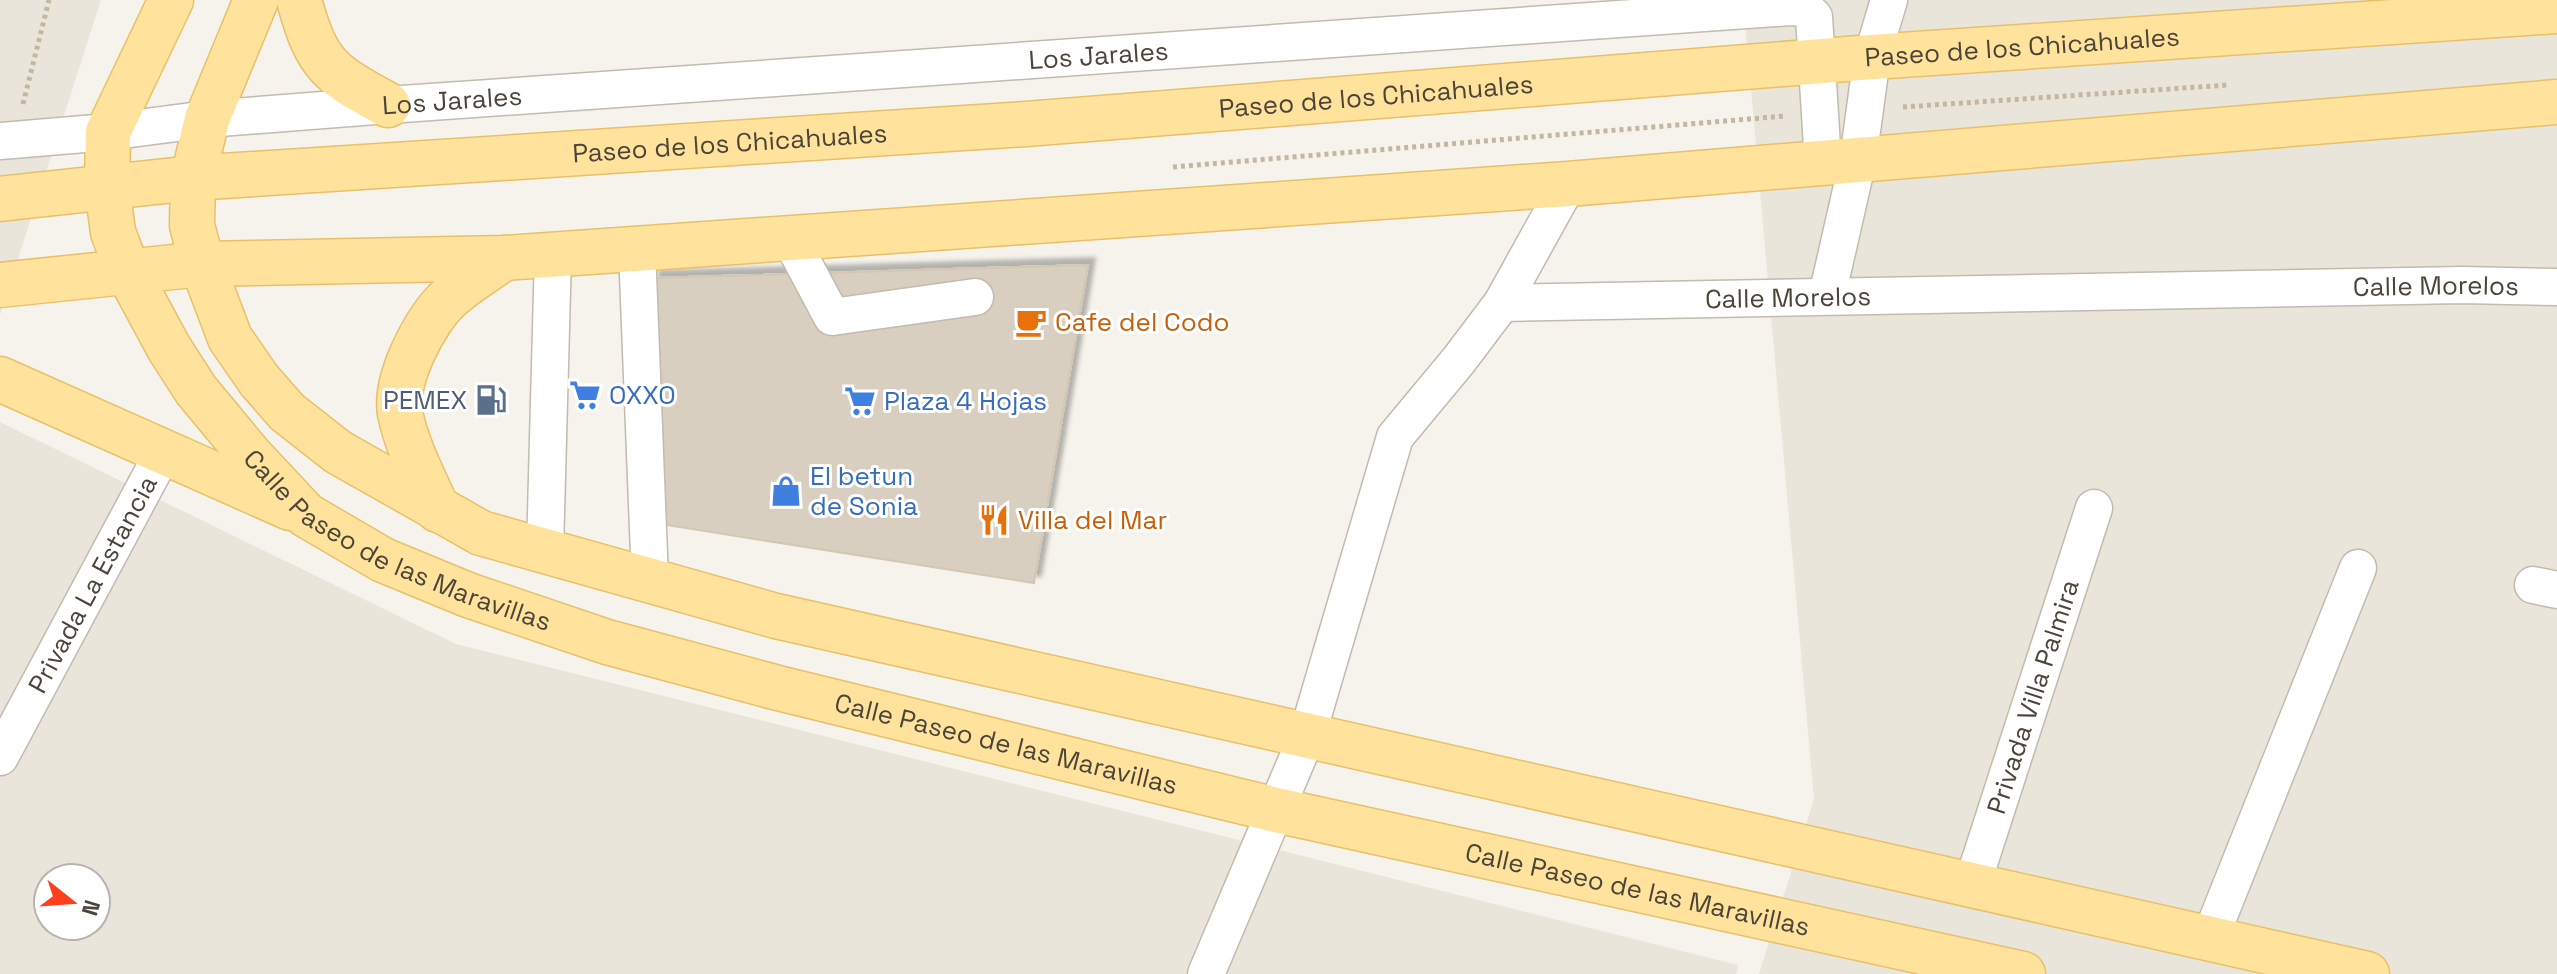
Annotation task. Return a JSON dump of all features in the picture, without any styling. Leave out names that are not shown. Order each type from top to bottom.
[{"type":"main road","points":[[108,132],[171,0]]},
{"type":"main road","name":"Calle Paseo de las Maravillas","points":[[256,0],[220,118],[193,178],[192,225],[202,264],[230,338],[259,380],[287,412],[338,452],[481,533],[776,616],[2367,974]]},
{"type":"main road","points":[[299,0],[310,40],[325,64],[354,86],[388,105]]},
{"type":"main road","name":"Paseo de los Chicahuales","points":[[0,199],[193,178],[1026,124],[1872,57],[2557,11]]},
{"type":"main road","points":[[0,285],[202,264],[504,258],[1568,184],[2557,102]]},
{"type":"main road","name":"Calle Paseo de las Maravillas","points":[[108,132],[107,187],[113,232],[128,272],[169,348],[196,390],[249,454],[306,515],[383,560],[468,595],[607,642],[778,688],[1276,810],[2023,974]]},
{"type":"main road","points":[[438,510],[416,463],[399,410],[404,379],[417,341],[448,299],[504,258]]},
{"type":"main road","points":[[0,379],[306,515]]},
{"type":"street","points":[[1827,296],[1841,162],[1865,109],[1872,57],[1889,0]]},
{"type":"street","name":"Los Jarales","points":[[7,140],[108,132],[220,118],[388,105],[1790,7],[1805,8],[1814,17],[1820,113],[1841,162]]},
{"type":"street","points":[[1206,974],[1307,736],[1395,437],[1502,303],[1568,184]]},
{"type":"street","points":[[790,238],[832,317],[975,297]]},
{"type":"street","points":[[637,249],[650,580]]},
{"type":"street","points":[[545,550],[553,254]]},
{"type":"street","name":"Calle Morelos","points":[[1502,303],[2463,285],[2557,287]]},
{"type":"street","name":"Privada La Estancia","points":[[0,757],[163,453]]},
{"type":"street","name":"Privada Villa Palmira","points":[[1972,885],[2094,508]]},
{"type":"street","points":[[2210,938],[2358,568]]},
{"type":"path","points":[[7,140],[49,0]]},
{"type":"path","points":[[1865,109],[2238,84]]},
{"type":"path","points":[[1171,167],[1820,113]]},
{"type":"shaded area","points":[[0,0],[101,0],[0,315]]},
{"type":"shaded area","points":[[1743,0],[2557,0],[2557,974],[1759,974],[1814,799]]},
{"type":"shaded area","points":[[0,422],[456,644],[1738,965],[1736,974],[0,974]]},
{"type":"building","name":"Plaza 4 Hojas","points":[[1088,265],[1034,583],[660,524],[652,278]]},
{"type":"place","name":"Cafe del Codo","points":[[1031,322]]},
{"type":"place","name":"OXXO","points":[[585,395]]},
{"type":"place","name":"PEMEX","points":[[491,400]]},
{"type":"place","name":"Plaza 4 Hojas","points":[[860,401]]},
{"type":"place","name":"El betun de Sonia","points":[[786,491]]},
{"type":"place","name":"Villa del Mar","points":[[994,520]]}]
